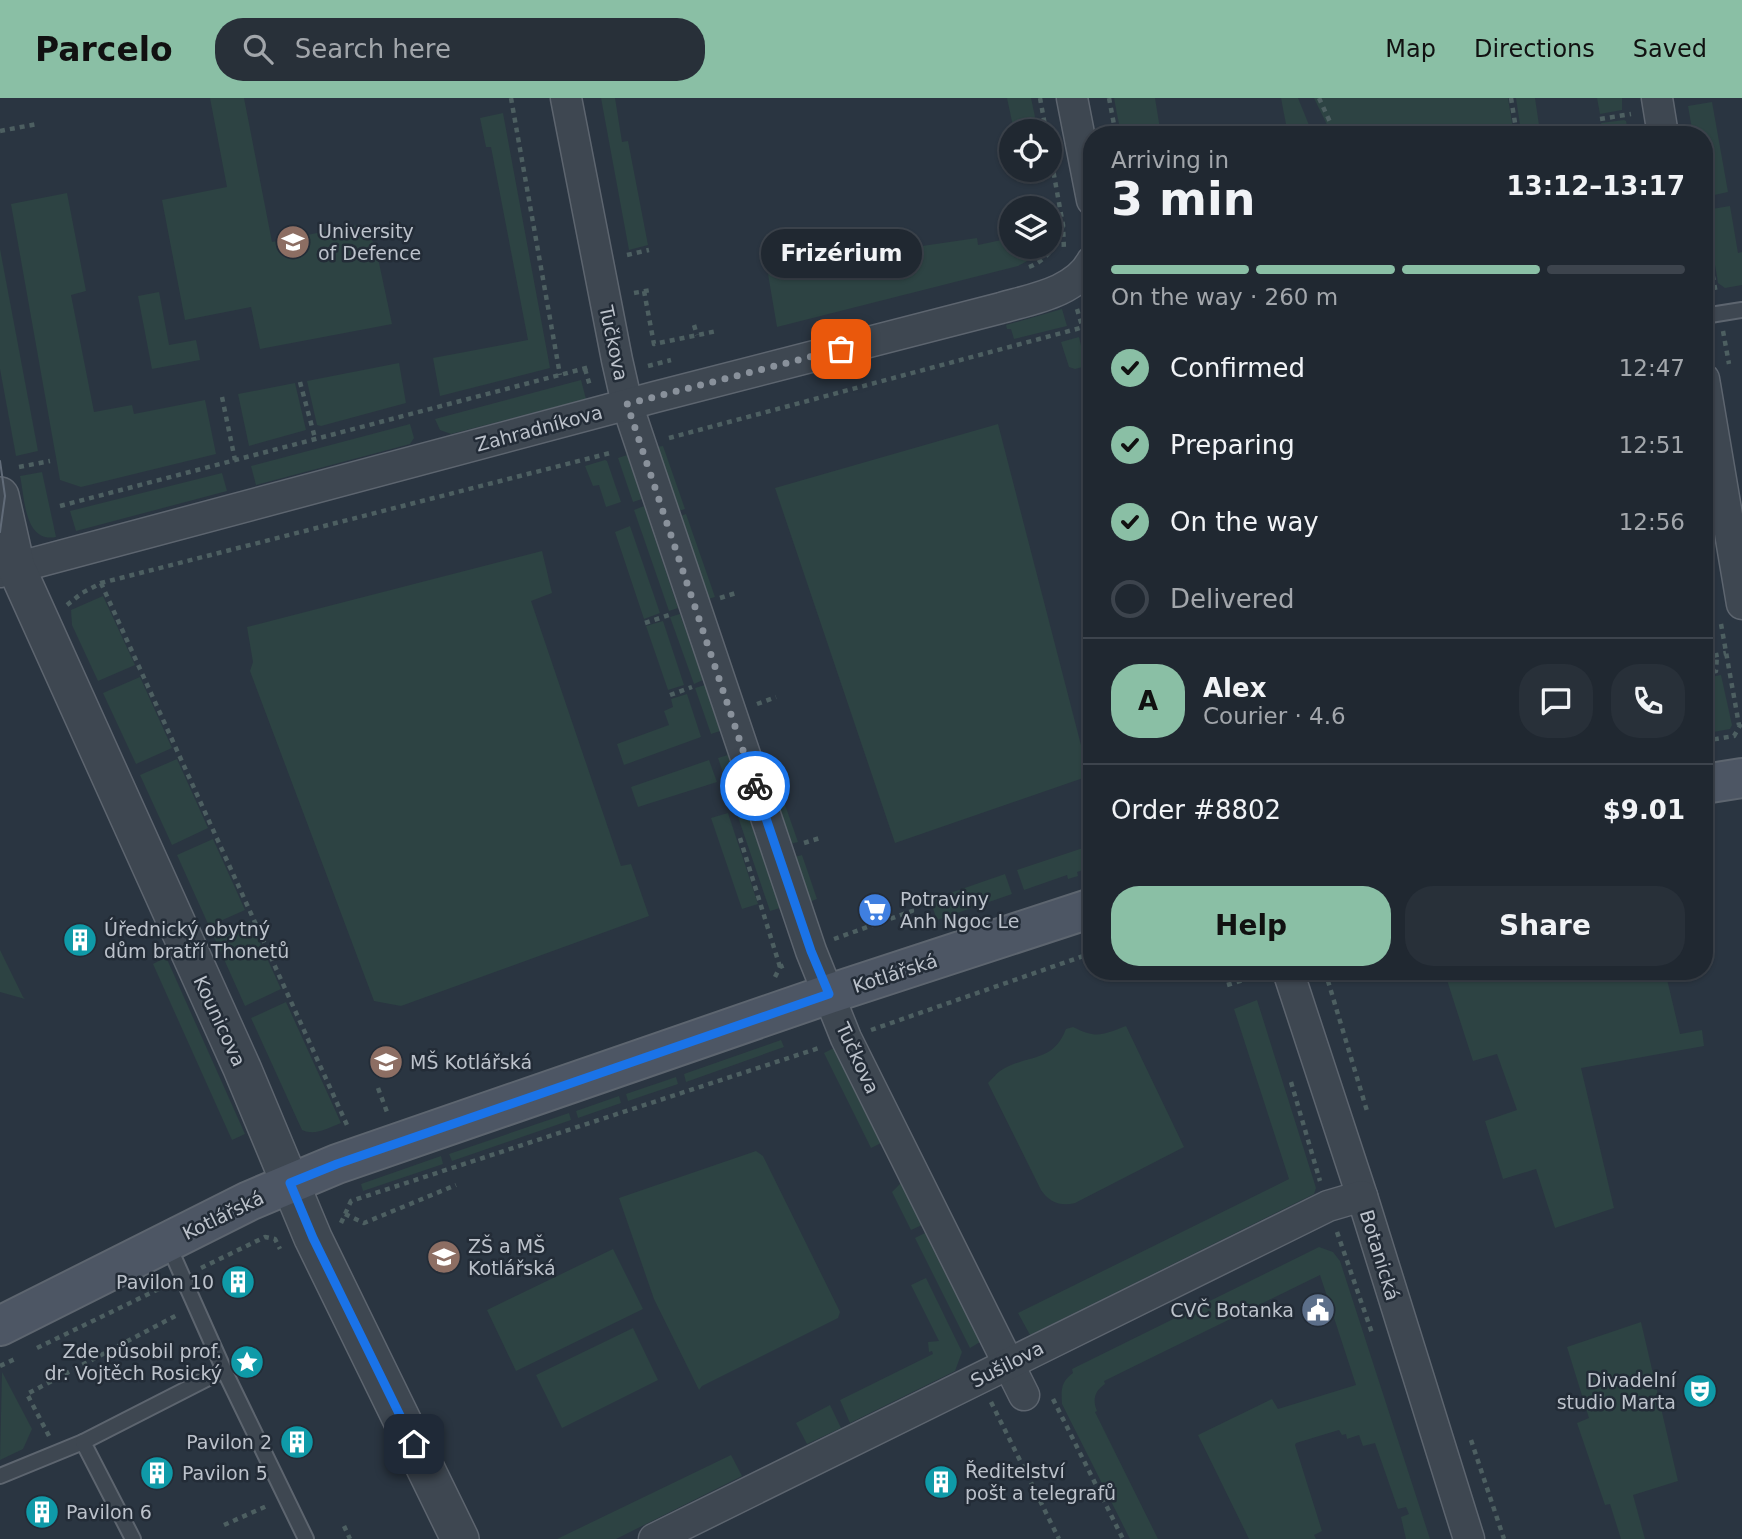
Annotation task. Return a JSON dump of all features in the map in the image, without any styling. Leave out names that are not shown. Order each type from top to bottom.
[{"type":"main road","points":[[1713,783],[1742,778]]},
{"type":"main road","name":"Kotlářská","points":[[0,1326],[249,1201],[337,1164],[829,994],[1083,911]]},
{"type":"street","name":"Tučkova","points":[[566,98],[627,404],[803,926],[846,1038],[1009,1363],[1038,1396]]},
{"type":"street","points":[[1072,98],[1083,154]]},
{"type":"street","points":[[1657,98],[1662,126]]},
{"type":"street","name":"Zahradníkova","points":[[8,570],[627,404],[1036,298],[1056,291],[1083,274]]},
{"type":"street","points":[[1713,434],[1730,609]]},
{"type":"street","name":"Kounicova","points":[[10,482],[8,570],[242,1068],[313,1238],[460,1539]]},
{"type":"street","name":"Botanická","points":[[1277,980],[1362,1196],[1469,1539]]},
{"type":"street","name":"Sušilova","points":[[654,1539],[1328,1206],[1362,1196]]},
{"type":"lane","points":[[1713,315],[1742,310]]},
{"type":"lane","points":[[167,1242],[224,1370],[306,1539]]},
{"type":"lane","points":[[0,1476],[83,1442],[224,1370]]},
{"type":"lane","points":[[83,1442],[133,1539]]},
{"type":"path","points":[[511,98],[560,375]]},
{"type":"path","points":[[1040,98],[1044,119]]},
{"type":"path","points":[[1109,98],[1114,126]]},
{"type":"path","points":[[1319,98],[1332,126]]},
{"type":"path","points":[[1511,98],[1516,126]]},
{"type":"path","points":[[1600,119],[1632,114]]},
{"type":"path","points":[[0,131],[37,124]]},
{"type":"path","points":[[1055,182],[1063,225],[1064,252]]},
{"type":"path","points":[[1020,270],[1042,261],[1058,240],[1063,225]]},
{"type":"path","points":[[627,256],[649,250]]},
{"type":"path","points":[[1713,274],[1718,300]]},
{"type":"path","points":[[634,293],[651,290]]},
{"type":"path","points":[[644,291],[654,344],[717,331]]},
{"type":"path","points":[[1076,307],[1083,324]]},
{"type":"path","points":[[694,325],[697,335]]},
{"type":"path","points":[[666,439],[1083,327]]},
{"type":"path","points":[[648,366],[675,359]]},
{"type":"path","points":[[60,506],[593,367]]},
{"type":"path","points":[[300,382],[315,439]]},
{"type":"path","points":[[222,397],[235,460]]},
{"type":"path","points":[[67,608],[82,593],[102,583],[610,453]]},
{"type":"path","points":[[10,482],[50,461]]},
{"type":"path","points":[[80,583],[82,593]]},
{"type":"path","points":[[102,583],[347,1126]]},
{"type":"path","points":[[718,598],[739,592]]},
{"type":"path","points":[[1713,740],[1734,736],[1741,725],[1726,653],[1730,609]]},
{"type":"path","points":[[1713,656],[1726,653]]},
{"type":"path","points":[[1713,672],[1716,671],[1717,655]]},
{"type":"path","points":[[754,705],[776,697]]},
{"type":"path","points":[[802,844],[823,837]]},
{"type":"path","points":[[834,939],[912,911],[911,907]]},
{"type":"path","points":[[861,1033],[1083,956]]},
{"type":"path","points":[[1227,985],[1247,980]]},
{"type":"path","points":[[339,1225],[351,1201],[826,1046]]},
{"type":"path","points":[[377,1088],[387,1112]]},
{"type":"path","points":[[345,1214],[364,1223],[456,1185]]},
{"type":"path","points":[[0,1366],[265,1237],[275,1239],[282,1253]]},
{"type":"path","points":[[57,1453],[27,1394],[195,1306]]},
{"type":"path","points":[[1038,1396],[1123,1539]]},
{"type":"path","points":[[991,1404],[1059,1539]]},
{"type":"path","points":[[224,1525],[286,1498]]},
{"type":"path","points":[[344,1526],[350,1539]]},
{"type":"green space","points":[[210,98],[244,98],[272,242],[357,225],[375,244],[392,324],[260,349],[251,307],[185,320],[162,200],[227,187]]},
{"type":"green space","points":[[601,98],[615,98],[622,142],[628,141],[648,245],[629,250]]},
{"type":"green space","points":[[1007,98],[1031,98],[1035,119],[1011,119]]},
{"type":"green space","points":[[1114,98],[1155,98],[1160,126],[1119,126]]},
{"type":"green space","points":[[1281,98],[1298,98],[1309,126],[1286,126]]},
{"type":"green space","points":[[1314,98],[1508,98],[1513,126],[1328,126]]},
{"type":"green space","points":[[1516,98],[1535,98],[1539,125],[1520,125]]},
{"type":"green space","points":[[1597,98],[1622,98],[1622,110],[1600,114]]},
{"type":"green space","points":[[1712,102],[1728,192],[1713,195],[1713,126],[1691,126],[1688,106]]},
{"type":"green space","points":[[503,113],[550,368],[440,396],[433,358],[528,340],[491,147],[486,147],[480,118]]},
{"type":"green space","points":[[1624,120],[1627,126],[1602,126],[1601,123]]},
{"type":"green space","points":[[67,193],[86,291],[71,295],[94,412],[132,405],[134,414],[205,400],[216,454],[81,487],[60,480],[11,204]]},
{"type":"green space","points":[[1730,206],[1738,253],[1742,252],[1742,285],[1725,288],[1718,283],[1713,253],[1713,209]]},
{"type":"green space","points":[[977,238],[978,245],[999,241],[999,259],[1031,259],[1018,266],[777,327],[768,274],[881,252]]},
{"type":"green space","points":[[0,249],[38,451],[16,456],[0,369]]},
{"type":"green space","points":[[159,292],[169,345],[196,340],[200,360],[152,369],[138,296]]},
{"type":"green space","points":[[1062,309],[1067,326],[1014,339],[1011,329],[1007,329],[1006,325]]},
{"type":"green space","points":[[1079,337],[1083,367],[1069,367],[1061,342]]},
{"type":"green space","points":[[399,363],[406,403],[317,425],[307,381]]},
{"type":"green space","points":[[581,380],[586,399],[451,434],[440,430],[435,419]]},
{"type":"green space","points":[[295,383],[306,430],[249,446],[238,394]]},
{"type":"green space","points":[[410,424],[414,438],[410,444],[256,485],[251,466]]},
{"type":"green space","points":[[998,424],[1083,753],[1083,778],[895,843],[775,488]]},
{"type":"green space","points":[[663,446],[685,509],[678,511],[657,447]]},
{"type":"green space","points":[[627,455],[642,499],[633,502],[618,458]]},
{"type":"green space","points":[[605,460],[621,502],[606,507],[599,485],[593,486],[585,466]]},
{"type":"green space","points":[[42,472],[56,537],[45,537],[38,533],[32,526],[25,507],[20,476]]},
{"type":"green space","points":[[222,473],[227,491],[76,531],[70,511]]},
{"type":"green space","points":[[644,506],[678,608],[669,611],[634,510]]},
{"type":"green space","points":[[686,514],[715,597],[708,599],[680,516]]},
{"type":"green space","points":[[630,526],[660,613],[644,619],[615,532]]},
{"type":"green space","points":[[542,551],[552,593],[531,601],[621,866],[631,864],[649,916],[401,1006],[374,1001],[250,671],[253,662],[247,627]]},
{"type":"green space","points":[[103,596],[135,665],[98,681],[72,625],[71,610]]},
{"type":"green space","points":[[680,614],[703,680],[694,684],[670,617]]},
{"type":"green space","points":[[663,621],[684,685],[668,690],[646,626]]},
{"type":"green space","points":[[1721,675],[1732,725],[1730,729],[1713,732],[1713,676]]},
{"type":"green space","points":[[140,677],[172,748],[136,764],[103,693]]},
{"type":"green space","points":[[705,685],[720,731],[711,734],[695,688]]},
{"type":"green space","points":[[687,694],[701,737],[624,765],[617,744],[669,725],[664,711],[673,707],[671,699]]},
{"type":"green space","points":[[728,755],[780,908],[770,911],[718,758]]},
{"type":"green space","points":[[177,759],[208,828],[172,845],[140,775]]},
{"type":"green space","points":[[709,760],[717,782],[638,807],[631,787]]},
{"type":"green space","points":[[770,762],[798,842],[790,844],[763,765]]},
{"type":"green space","points":[[728,813],[758,904],[742,909],[711,818]]},
{"type":"green space","points":[[213,839],[245,910],[209,926],[177,855]]},
{"type":"green space","points":[[1083,848],[1083,870],[1077,872],[1078,876],[1068,879],[1067,875],[1024,890],[1017,870]]},
{"type":"green space","points":[[802,855],[817,899],[809,902],[795,857]]},
{"type":"green space","points":[[1005,874],[1012,894],[937,920],[930,900]]},
{"type":"green space","points":[[250,921],[281,989],[245,1006],[214,937]]},
{"type":"green space","points":[[0,950],[23,997],[25,999],[0,992]]},
{"type":"green space","points":[[166,957],[245,1134],[232,1140],[153,964]]},
{"type":"green space","points":[[1447,980],[1667,980],[1680,1034],[1702,1030],[1704,1046],[1581,1068],[1614,1208],[1555,1228],[1536,1169],[1503,1179],[1485,1121],[1517,1110],[1497,1054],[1473,1061]]},
{"type":"green space","points":[[1257,1000],[1316,1188],[1314,1194],[1030,1335],[1018,1313],[1289,1179],[1234,1009]]},
{"type":"green space","points":[[286,1002],[341,1123],[322,1131],[302,1130],[251,1018]]},
{"type":"green space","points":[[1126,1026],[1184,1147],[1075,1203],[1056,1202],[1041,1190],[988,1083],[1009,1066],[1054,1048],[1066,1029],[1073,1027],[1100,1034]]},
{"type":"green space","points":[[781,1040],[784,1047],[686,1082],[684,1074]]},
{"type":"green space","points":[[834,1048],[881,1143],[871,1148],[824,1053]]},
{"type":"green space","points":[[676,1077],[678,1084],[628,1101],[626,1094]]},
{"type":"green space","points":[[619,1096],[621,1103],[578,1118],[576,1111]]},
{"type":"green space","points":[[569,1113],[571,1120],[452,1161],[449,1154]]},
{"type":"green space","points":[[756,1151],[763,1156],[840,1312],[838,1318],[702,1386],[699,1390],[654,1299],[619,1198]]},
{"type":"green space","points":[[441,1156],[443,1164],[363,1191],[361,1184]]},
{"type":"green space","points":[[901,1183],[922,1225],[911,1230],[892,1192]]},
{"type":"green space","points":[[925,1233],[980,1342],[970,1348],[915,1238]]},
{"type":"green space","points":[[1319,1247],[1333,1252],[1340,1261],[1430,1539],[1406,1539],[1401,1517],[1409,1514],[1406,1507],[1398,1509],[1375,1443],[1363,1446],[1359,1435],[1347,1439],[1346,1434],[1342,1435],[1339,1430],[1295,1445],[1322,1531],[1314,1535],[1316,1539],[1249,1539],[1198,1435],[1272,1399],[1278,1409],[1356,1385],[1320,1275],[1104,1381],[1105,1384],[1095,1396],[1095,1412],[1158,1539],[1130,1539],[1062,1404],[1063,1386],[1073,1373],[1072,1369]]},
{"type":"green space","points":[[613,1249],[643,1309],[516,1371],[487,1310]]},
{"type":"green space","points":[[926,1278],[962,1352],[955,1371],[850,1423],[840,1400],[933,1354],[932,1351],[929,1352],[928,1342],[939,1341],[911,1285]]},
{"type":"green space","points":[[1641,1322],[1678,1481],[1633,1495],[1645,1539],[1621,1539],[1610,1504],[1605,1505],[1577,1423],[1589,1418],[1567,1347]]},
{"type":"green space","points":[[633,1328],[658,1380],[562,1428],[536,1375]]},
{"type":"green space","points":[[2,1372],[32,1429],[23,1449],[0,1460]]},
{"type":"green space","points":[[830,1405],[841,1428],[807,1444],[796,1423]]},
{"type":"green space","points":[[731,1455],[742,1476],[616,1539],[557,1539]]},
{"type":"tram line","points":[[0,461],[5,496],[0,532]]},
{"type":"way so far","points":[[755,786],[627,404],[841,349]]},
{"type":"place","name":"University of Defence","points":[[293,242]]},
{"type":"place","name":"Frizérium","points":[[841,349]]},
{"type":"place","name":"Potraviny Anh Ngoc Le","points":[[875,910]]},
{"type":"place","name":"Úřednický obytný dům bratří Thonetů","points":[[80,940]]},
{"type":"place","name":"MŠ Kotlářská","points":[[386,1062]]},
{"type":"place","name":"ZŠ a MŠ Kotlářská","points":[[444,1257]]},
{"type":"place","name":"Pavilon 10","points":[[238,1282]]},
{"type":"place","name":"CVČ Botanka","points":[[1318,1310]]},
{"type":"place","name":"Zde působil prof. dr. Vojtěch Rosický","points":[[247,1362]]},
{"type":"place","name":"Divadelní studio Marta","points":[[1700,1391]]},
{"type":"place","name":"Pavilon 2","points":[[297,1442]]},
{"type":"place","name":"Pavilon 5","points":[[157,1473]]},
{"type":"place","name":"Ředitelství pošt a telegrafů","points":[[941,1482]]},
{"type":"place","name":"Pavilon 6","points":[[42,1512]]},
{"type":"route","points":[[414,1444],[313,1238],[290,1183],[337,1164],[829,994],[811,951],[755,786]]}]
